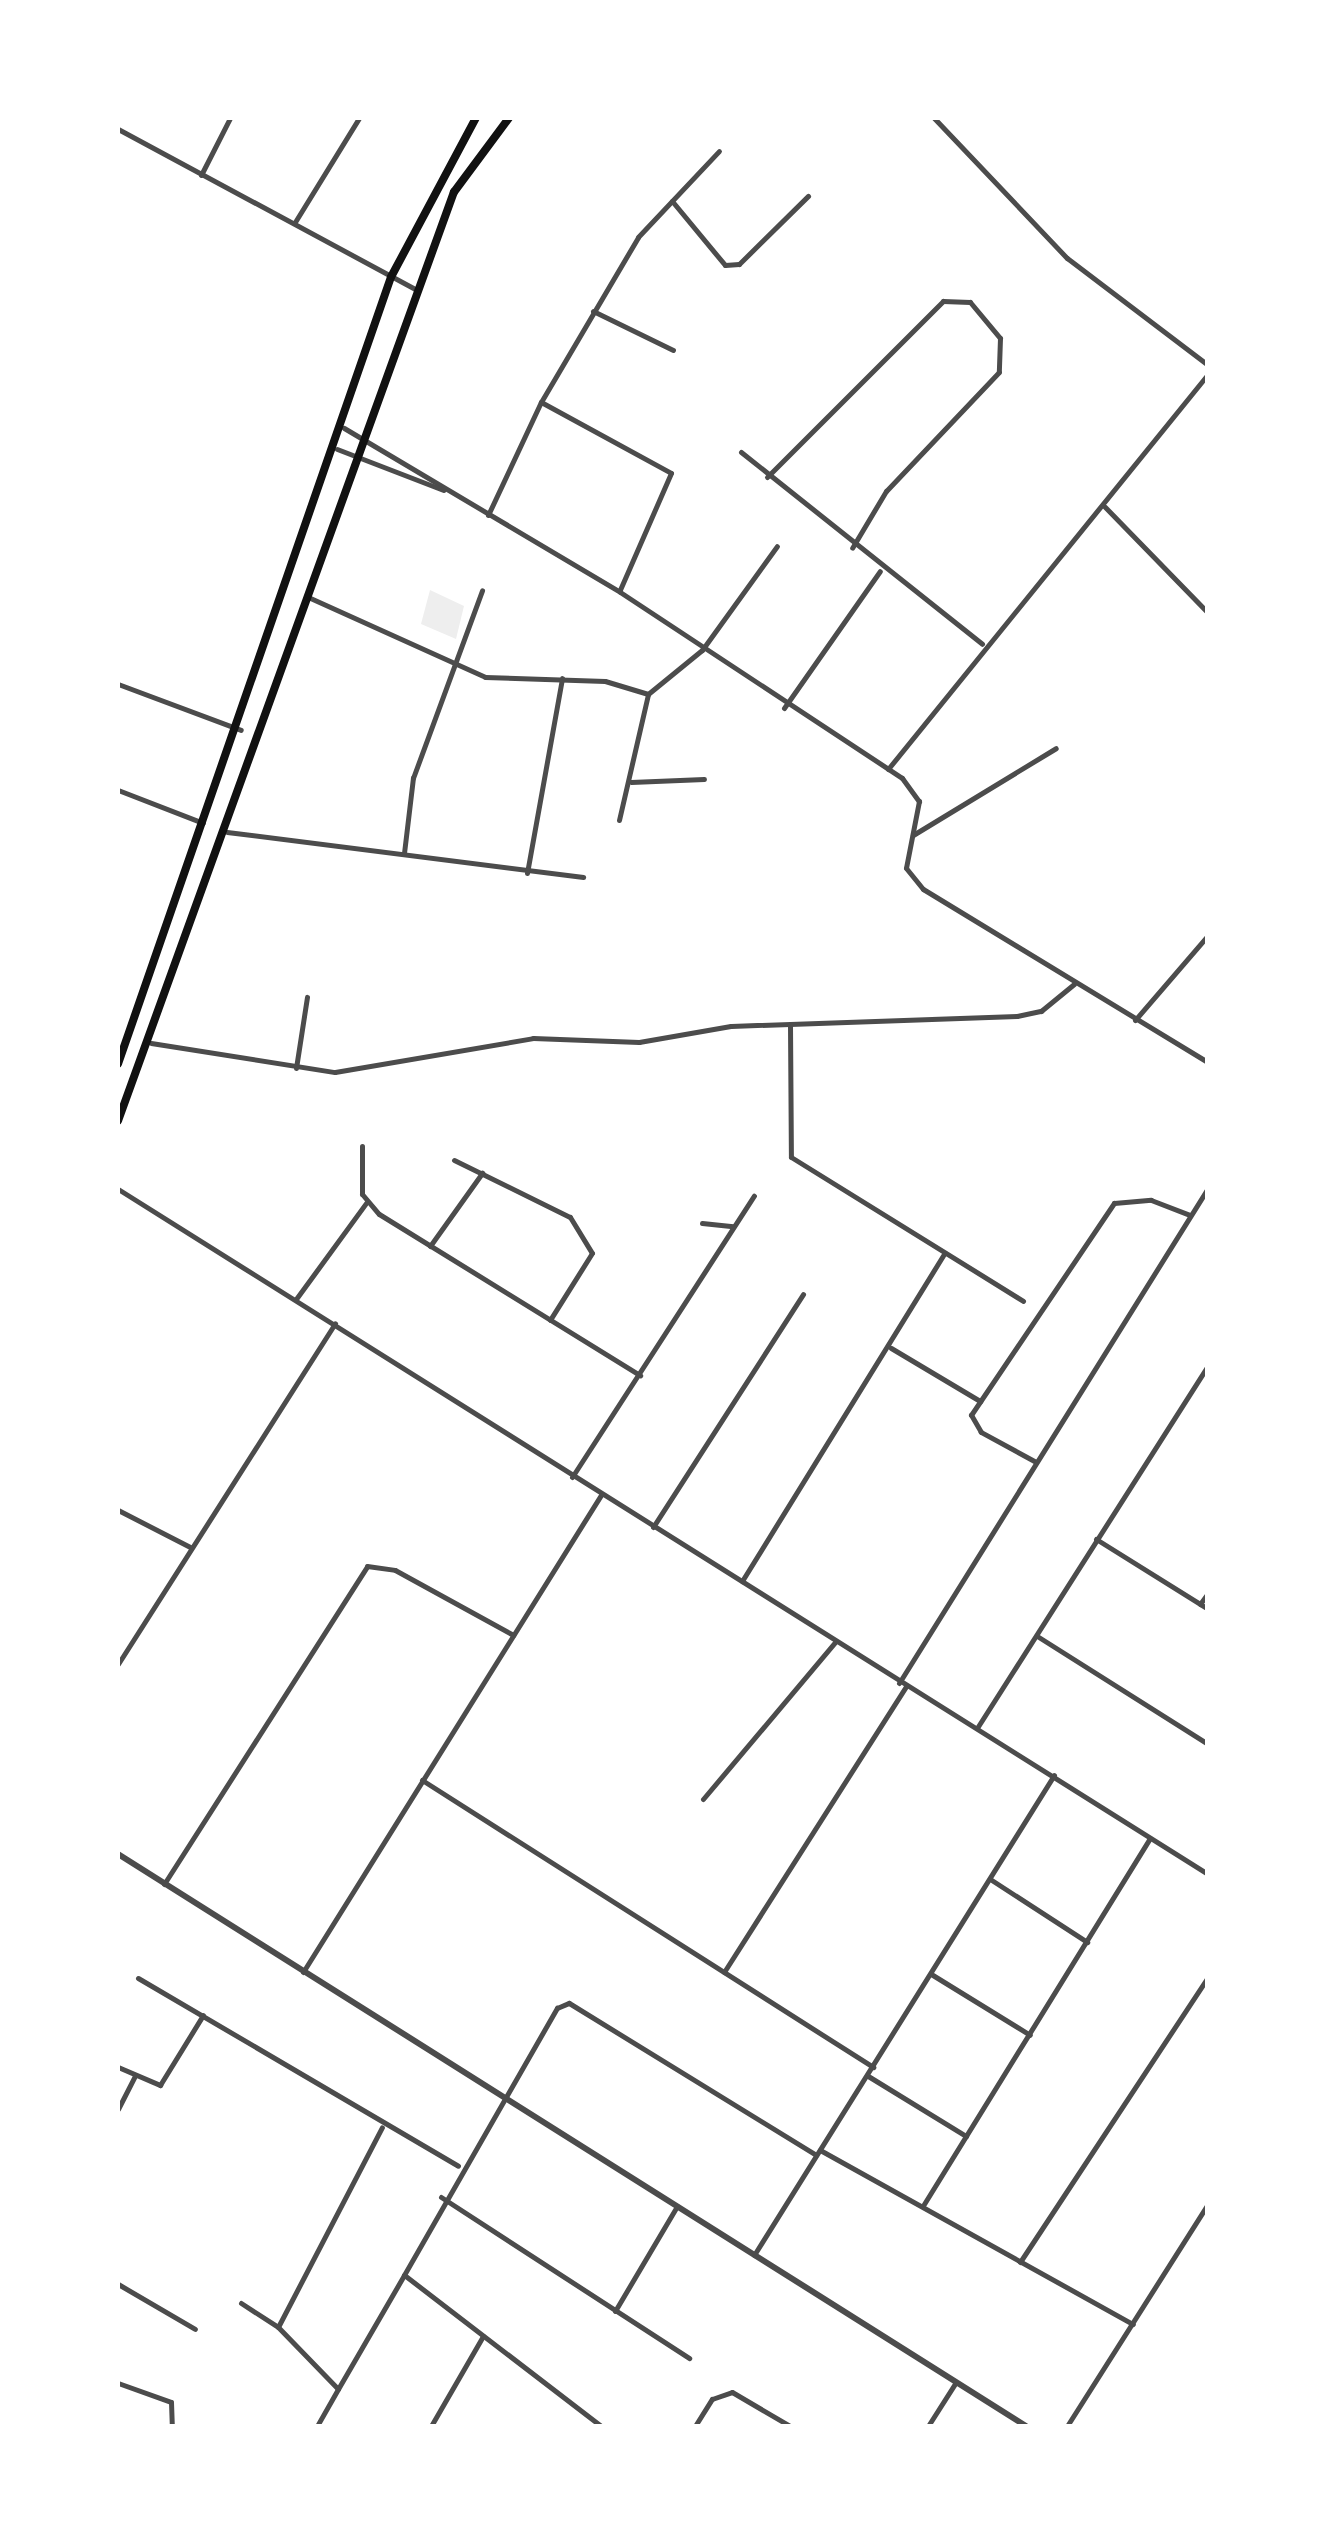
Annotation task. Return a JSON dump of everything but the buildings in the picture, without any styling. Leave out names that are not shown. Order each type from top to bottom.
[{"type":"main road","points":[[118,1064],[241,730],[392,277],[476,118]]},
{"type":"main road","points":[[118,1121],[152,1043],[228,832],[306,596],[454,192],[509,118]]},
{"type":"street","points":[[201,175],[230,118]]},
{"type":"street","points":[[294,222],[359,118]]},
{"type":"street","points":[[934,118],[1067,258],[1208,364]]},
{"type":"street","points":[[118,129],[418,290]]},
{"type":"street","points":[[488,514],[541,402],[593,311],[672,202],[719,151]]},
{"type":"street","points":[[672,202],[725,265],[739,264],[808,196]]},
{"type":"street","points":[[768,476],[943,301],[970,302],[1000,338],[999,372],[886,491],[852,548]]},
{"type":"street","points":[[593,311],[673,350]]},
{"type":"street","points":[[888,769],[982,644],[1104,506],[1208,374]]},
{"type":"street","points":[[541,402],[671,473],[620,592]]},
{"type":"street","points":[[344,428],[364,436],[443,490],[620,592],[784,708],[888,769],[919,801],[906,868],[923,888],[1074,984],[1208,1062]]},
{"type":"street","points":[[337,449],[443,490]]},
{"type":"street","points":[[741,452],[880,571],[982,644]]},
{"type":"street","points":[[1104,506],[1208,613]]},
{"type":"street","points":[[619,820],[648,694],[702,650],[777,546]]},
{"type":"street","points":[[784,708],[880,571]]},
{"type":"street","points":[[404,853],[412,778],[482,590]]},
{"type":"street","points":[[306,596],[484,677],[562,678],[648,694]]},
{"type":"street","points":[[527,873],[562,678]]},
{"type":"street","points":[[118,684],[241,730]]},
{"type":"street","points":[[910,837],[1056,748]]},
{"type":"street","points":[[630,782],[704,779]]},
{"type":"street","points":[[118,790],[205,824]]},
{"type":"street","points":[[228,832],[404,853],[527,873],[583,877]]},
{"type":"street","points":[[1135,1020],[1208,934]]},
{"type":"street","points":[[152,1043],[296,1068],[419,1063],[534,1038],[639,1042],[790,1024],[1017,1016],[1041,1011],[1074,984]]},
{"type":"street","points":[[296,1068],[307,997]]},
{"type":"street","points":[[790,1024],[790,1157],[1024,1301]]},
{"type":"street","points":[[118,1034],[129,1038]]},
{"type":"street","points":[[296,1299],[366,1203],[362,1146]]},
{"type":"street","points":[[454,1160],[570,1217],[592,1252],[550,1320]]},
{"type":"street","points":[[430,1246],[482,1174]]},
{"type":"street","points":[[724,1972],[1208,1188]]},
{"type":"street","points":[[118,1189],[1208,1874]]},
{"type":"street","points":[[572,1477],[754,1196]]},
{"type":"street","points":[[1036,1462],[970,1421],[980,1401],[1114,1203],[1151,1200],[1190,1215]]},
{"type":"street","points":[[366,1203],[640,1375]]},
{"type":"street","points":[[702,1223],[734,1226]]},
{"type":"street","points":[[742,1581],[890,1348],[944,1254]]},
{"type":"street","points":[[653,1527],[803,1294]]},
{"type":"street","points":[[118,1664],[336,1323]]},
{"type":"street","points":[[890,1348],[980,1401]]},
{"type":"street","points":[[977,1728],[1208,1365]]},
{"type":"street","points":[[303,1972],[601,1495]]},
{"type":"street","points":[[118,1510],[190,1547]]},
{"type":"street","points":[[1096,1539],[1208,1609]]},
{"type":"street","points":[[164,1884],[367,1566],[395,1570],[512,1636]]},
{"type":"street","points":[[1200,1604],[1208,1593]]},
{"type":"street","points":[[1036,1636],[1208,1744]]},
{"type":"street","points":[[704,1799],[836,1642]]},
{"type":"street","points":[[754,2255],[1054,1775]]},
{"type":"street","points":[[422,1780],[873,2068]]},
{"type":"street","points":[[924,2204],[1150,1838]]},
{"type":"street","points":[[118,1854],[1026,2426]]},
{"type":"street","points":[[990,1879],[1087,1942]]},
{"type":"street","points":[[931,1974],[1030,2035]]},
{"type":"street","points":[[1020,2262],[1208,1977]]},
{"type":"street","points":[[138,1978],[382,2127],[458,2166]]},
{"type":"street","points":[[318,2426],[404,2275],[458,2166],[557,2008],[569,2003],[818,2153],[924,2204],[1133,2324]]},
{"type":"street","points":[[118,2067],[160,2085],[204,2015]]},
{"type":"street","points":[[118,2109],[135,2076]]},
{"type":"street","points":[[868,2076],[966,2136]]},
{"type":"street","points":[[278,2327],[382,2127]]},
{"type":"street","points":[[441,2197],[689,2358]]},
{"type":"street","points":[[1067,2426],[1208,2204]]},
{"type":"street","points":[[615,2311],[678,2206]]},
{"type":"street","points":[[404,2275],[601,2426]]},
{"type":"street","points":[[118,2284],[195,2330]]},
{"type":"street","points":[[242,2303],[278,2327],[338,2390]]},
{"type":"street","points":[[431,2426],[483,2336]]},
{"type":"street","points":[[118,2382],[171,2402],[172,2426]]},
{"type":"street","points":[[928,2426],[956,2382]]},
{"type":"street","points":[[695,2426],[712,2399],[732,2392],[790,2426]]},
{"type":"shaded area","points":[[430,590],[464,606],[456,639],[421,624]]}]
